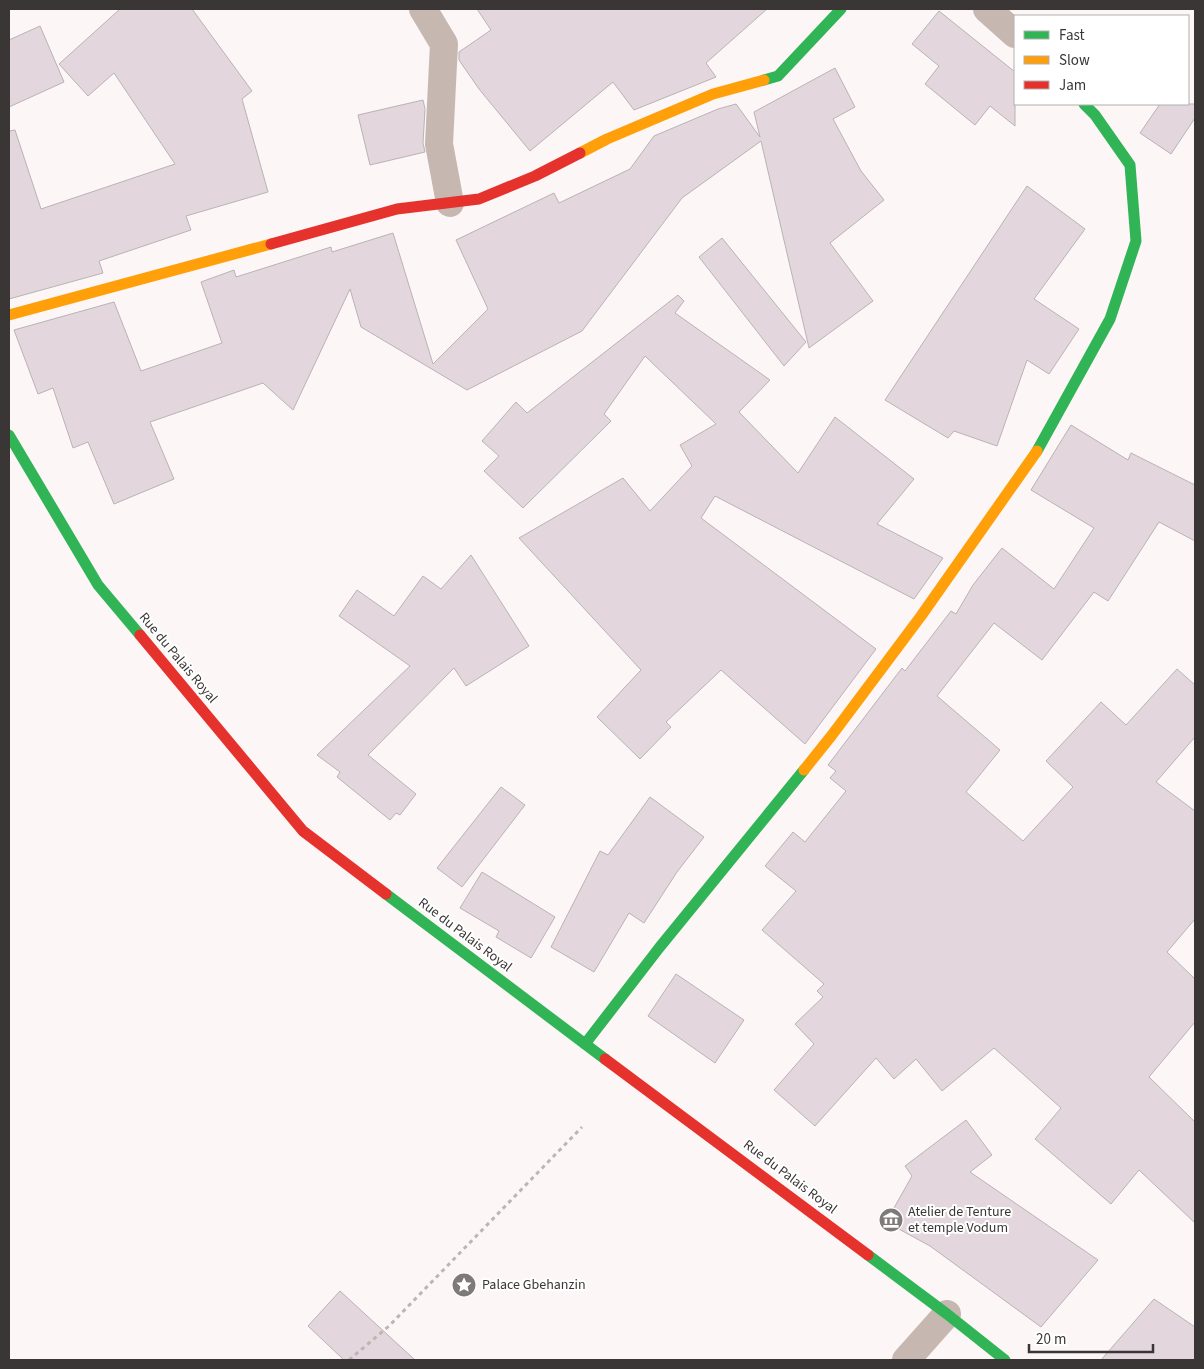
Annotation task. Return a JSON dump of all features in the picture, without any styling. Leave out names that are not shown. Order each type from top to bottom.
[{"type":"street","points":[[422,9],[444,44],[439,144],[450,203]]},
{"type":"street","points":[[9,315],[397,209],[479,198],[535,176],[608,139],[712,94],[778,76],[841,9]]},
{"type":"street","points":[[987,9],[1014,33]]},
{"type":"street","points":[[585,1044],[659,948],[862,696],[927,608],[1035,454],[1078,380],[1110,319],[1136,241],[1130,166],[1085,105]]},
{"type":"street","name":"Rue du Palais Royal","points":[[9,435],[98,585],[303,831],[948,1314],[1005,1360]]},
{"type":"street","points":[[906,1360],[948,1314]]},
{"type":"path","points":[[349,1360],[389,1326],[582,1126]]},
{"type":"building","points":[[120,9],[192,9],[252,91],[242,99],[268,192],[186,216],[191,230],[99,261],[103,273],[9,299],[9,131],[15,130],[41,209],[175,164],[114,73],[88,96],[59,64]]},
{"type":"building","points":[[477,9],[767,9],[706,63],[716,77],[634,110],[613,82],[530,151],[479,89],[459,60],[459,52],[491,30]]},
{"type":"building","points":[[939,11],[1014,71],[1015,126],[990,106],[975,125],[925,84],[939,66],[912,44]]},
{"type":"building","points":[[40,26],[64,82],[9,107],[9,40]]},
{"type":"building","points":[[835,68],[855,107],[833,119],[861,171],[884,200],[830,243],[873,301],[809,348],[761,141],[682,198],[582,331],[467,390],[361,327],[350,289],[293,410],[263,383],[150,422],[174,479],[114,504],[88,442],[73,448],[53,388],[38,394],[14,330],[114,302],[141,371],[222,343],[201,282],[234,270],[236,277],[331,247],[332,252],[393,233],[433,364],[488,309],[456,240],[554,193],[559,203],[630,169],[654,136],[718,109],[736,104],[760,137],[754,112]]},
{"type":"building","points":[[423,100],[425,109],[423,143],[425,152],[370,165],[358,115]]},
{"type":"building","points":[[1195,104],[1195,118],[1171,154],[1140,133],[1159,105]]},
{"type":"building","points":[[1027,186],[1085,229],[1034,299],[1079,329],[1049,374],[1027,360],[997,446],[954,431],[948,438],[885,400]]},
{"type":"building","points":[[722,238],[806,342],[784,366],[699,257]]},
{"type":"building","points":[[678,295],[684,301],[675,313],[770,380],[739,412],[798,473],[835,417],[914,479],[877,524],[943,558],[914,599],[715,496],[701,518],[876,649],[805,744],[721,670],[666,722],[671,727],[640,759],[597,717],[641,670],[519,538],[623,478],[650,511],[692,466],[680,445],[716,424],[645,356],[604,414],[611,421],[523,508],[484,471],[499,456],[482,441],[516,402],[527,413]]},
{"type":"building","points":[[1071,425],[1128,460],[1131,453],[1195,485],[1195,541],[1159,522],[1108,601],[1094,592],[1042,660],[994,623],[937,696],[1000,750],[966,792],[1023,841],[1073,787],[1046,761],[1101,702],[1126,725],[1177,669],[1195,685],[1195,737],[1156,782],[1195,811],[1195,919],[1167,952],[1195,979],[1195,1022],[1149,1077],[1195,1122],[1195,1223],[1139,1170],[1111,1204],[1035,1139],[1061,1108],[994,1048],[942,1091],[916,1059],[894,1079],[876,1058],[815,1126],[774,1090],[814,1044],[795,1024],[823,997],[817,991],[824,984],[762,930],[796,891],[765,866],[793,832],[805,842],[846,791],[830,778],[836,771],[828,765],[902,668],[905,671],[951,611],[956,614],[973,585],[1002,548],[1054,589],[1094,528],[1031,490]]},
{"type":"building","points":[[471,555],[529,646],[466,686],[454,668],[368,755],[416,794],[400,815],[396,813],[390,820],[337,777],[340,772],[317,755],[410,666],[339,616],[357,590],[394,616],[423,576],[441,589]]},
{"type":"building","points":[[501,787],[525,805],[462,887],[437,868]]},
{"type":"building","points":[[650,797],[704,837],[677,872],[644,923],[629,913],[594,972],[551,947],[600,851],[608,855]]},
{"type":"building","points":[[482,872],[555,917],[531,958],[496,937],[499,931],[460,908]]},
{"type":"building","points":[[676,974],[744,1020],[715,1063],[648,1016]]},
{"type":"building","points":[[966,1120],[992,1155],[970,1172],[1098,1260],[1041,1327],[930,1246],[886,1222],[912,1176],[905,1166]]},
{"type":"building","points":[[340,1291],[415,1360],[344,1360],[308,1326]]},
{"type":"building","points":[[1154,1299],[1195,1327],[1195,1360],[1101,1360]]},
{"type":"traffic: fast","points":[[764,80],[778,76],[841,9]]},
{"type":"traffic: fast","points":[[1037,451],[1110,319],[1136,241],[1130,165],[1095,115],[1085,105]]},
{"type":"traffic: fast","points":[[9,435],[98,585],[140,635]]},
{"type":"traffic: fast","points":[[585,1044],[659,948],[804,770]]},
{"type":"traffic: fast","points":[[386,894],[605,1059]]},
{"type":"traffic: fast","points":[[868,1255],[1005,1360]]},
{"type":"traffic: slow","points":[[580,153],[607,139],[713,94],[764,80]]},
{"type":"traffic: slow","points":[[9,315],[271,244]]},
{"type":"traffic: slow","points":[[804,770],[921,616],[1037,451]]},
{"type":"traffic: jam","points":[[271,244],[397,209],[479,199],[535,176],[580,153]]},
{"type":"traffic: jam","points":[[140,635],[303,831],[386,894]]},
{"type":"traffic: jam","points":[[605,1059],[868,1255]]},
{"type":"place","name":"Atelier de Tenture et temple Vodum","points":[[891,1220]]},
{"type":"place","name":"Palace Gbehanzin","points":[[464,1285]]}]
